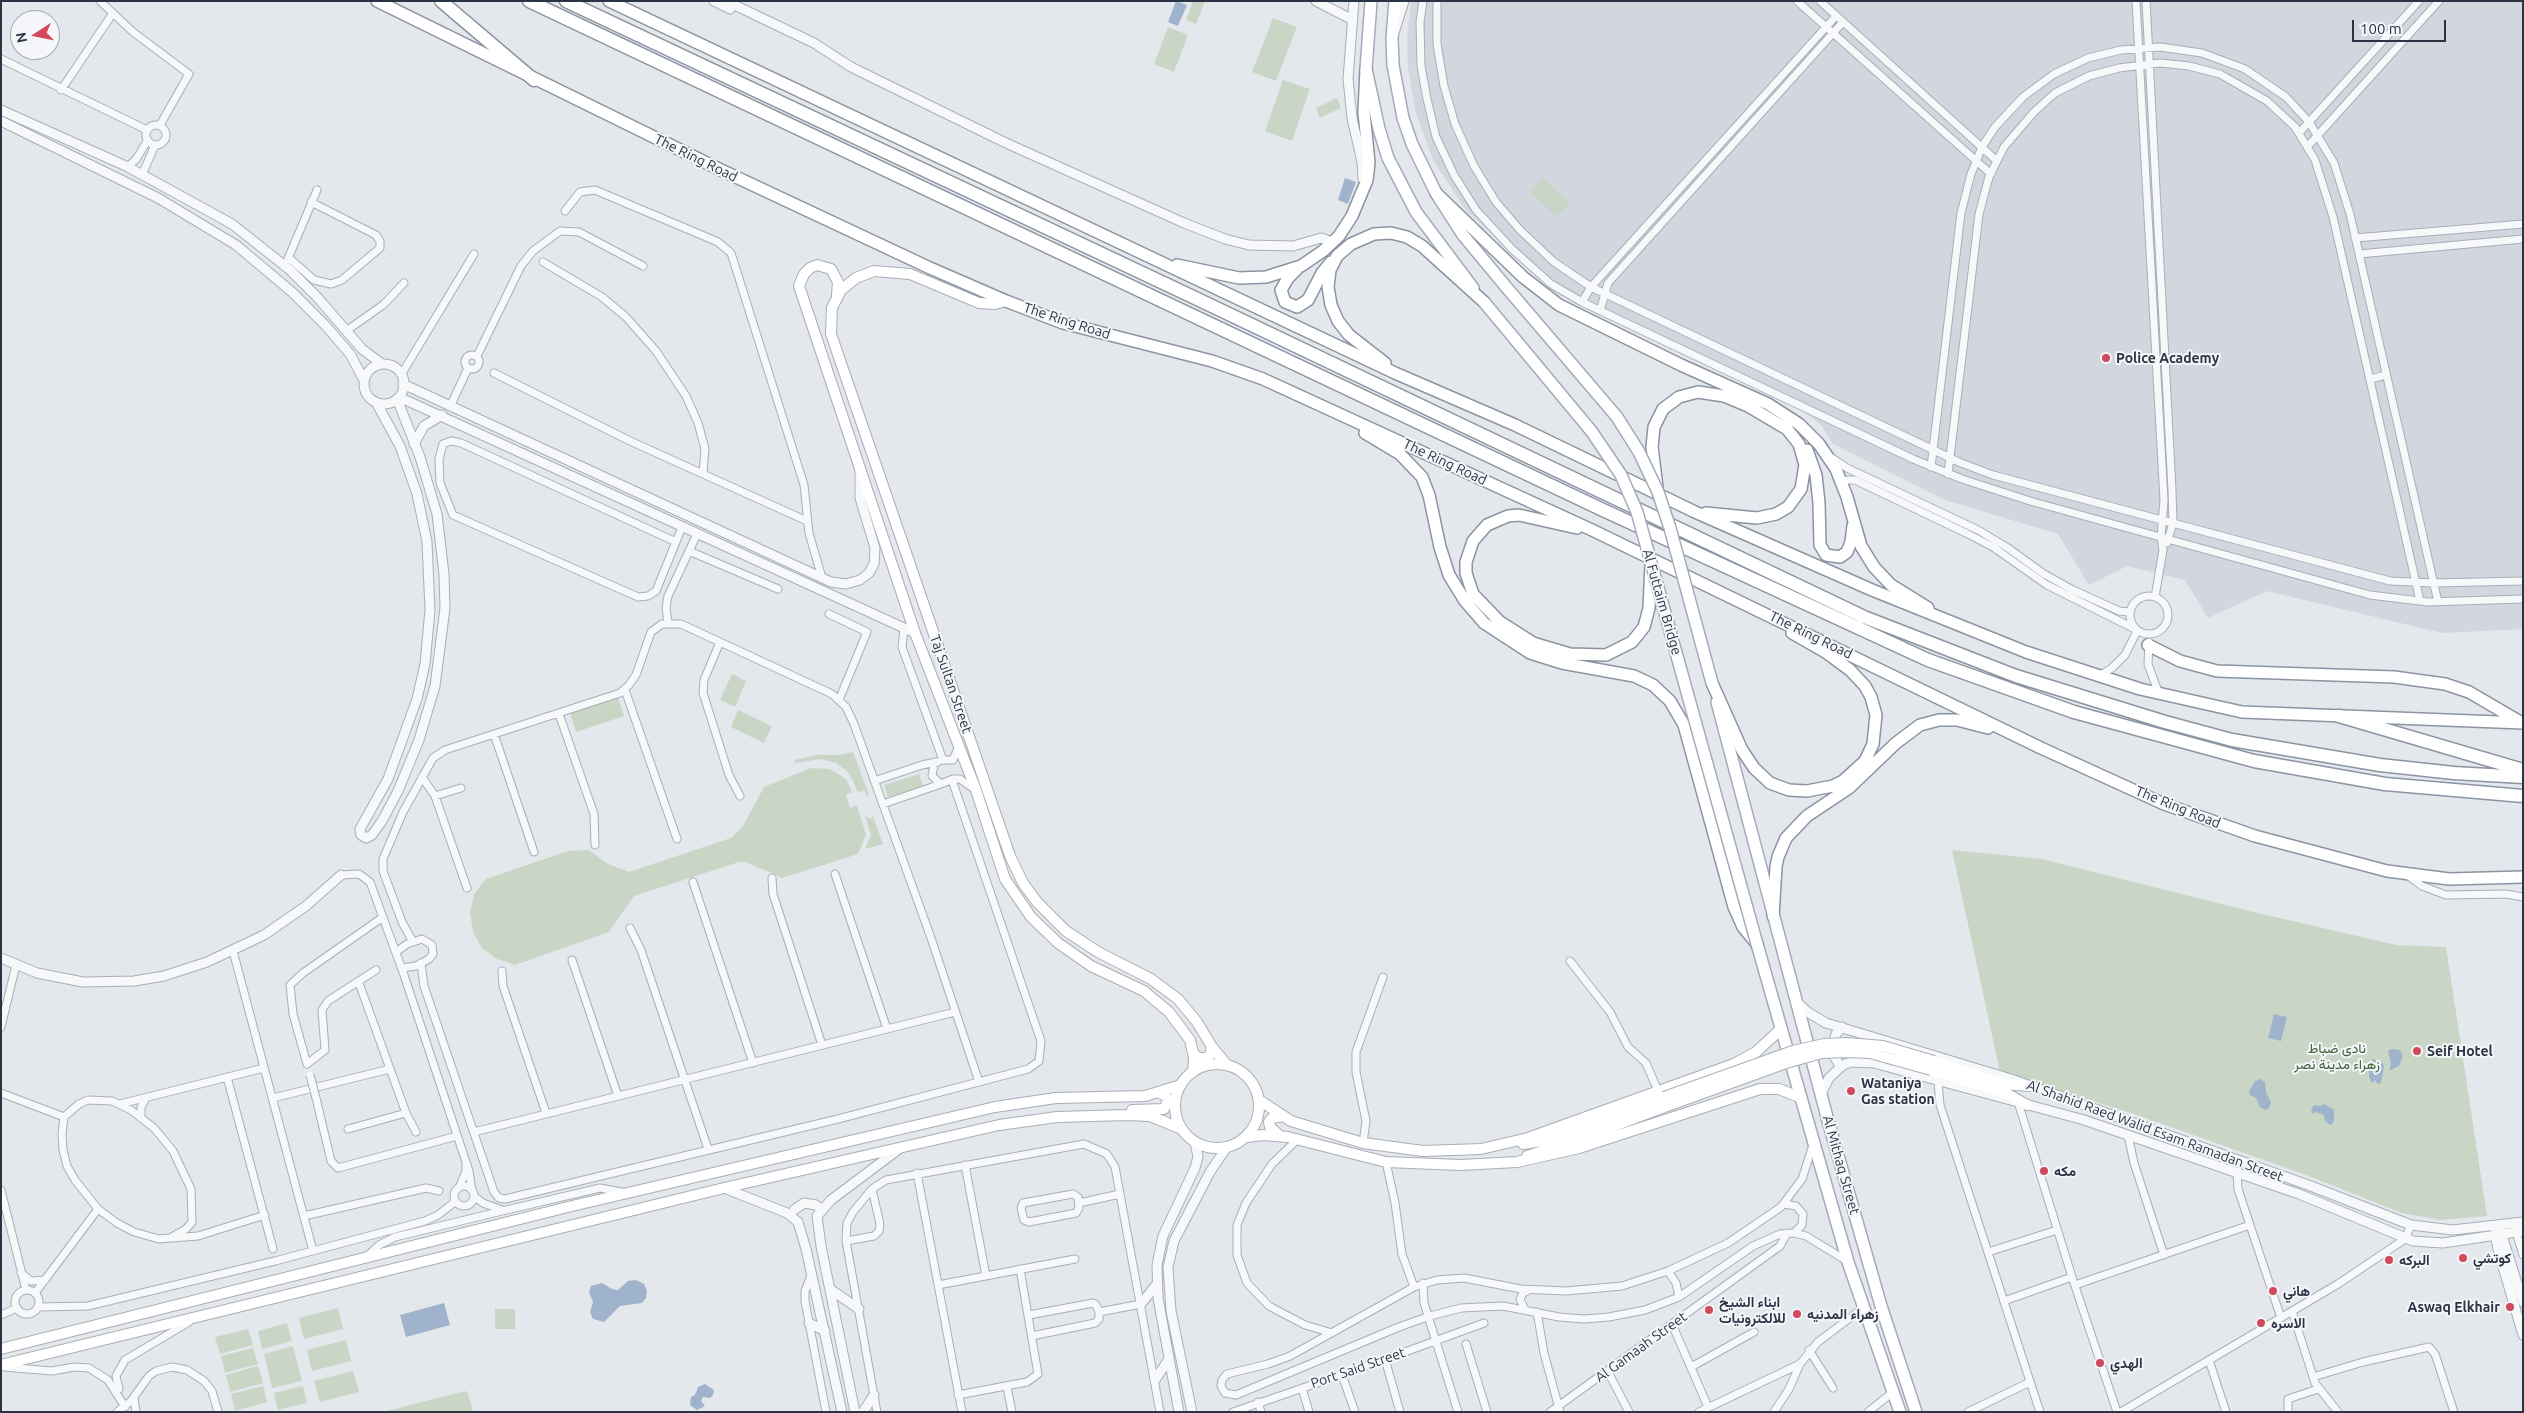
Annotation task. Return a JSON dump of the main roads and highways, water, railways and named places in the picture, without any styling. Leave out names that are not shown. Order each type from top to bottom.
[{"type":"highway","points":[[440,1],[534,80]]},
{"type":"highway","name":"The Ring Road","points":[[530,1],[1616,516],[1928,660],[2074,712],[2254,760],[2385,784],[2523,796]]},
{"type":"highway","points":[[566,1],[1209,304],[1864,617],[1926,642],[2016,676],[2084,698],[2232,740],[2380,765],[2454,773],[2523,777]]},
{"type":"highway","points":[[2339,716],[2523,770]]},
{"type":"main road","name":"The Ring Road","points":[[377,1],[534,80],[860,236],[1006,301],[1063,323],[1238,369],[1326,408],[1592,530],[2041,748],[2164,804],[2207,821],[2298,848],[2406,874],[2449,879],[2523,877]]},
{"type":"main road","points":[[610,1],[1395,373],[1515,426],[1694,512],[1939,617],[2026,652],[2159,694],[2242,712],[2522,723]]},
{"type":"main road","points":[[1371,1],[1364,112],[1369,163],[1362,196],[1348,223],[1332,242],[1300,266],[1288,278],[1281,290],[1285,302],[1297,307],[1308,300],[1322,273],[1351,244],[1374,234],[1392,233],[1407,237],[1422,246],[1484,302]]},
{"type":"main road","points":[[1395,1],[1392,38],[1393,65],[1404,118],[1416,152],[1436,193],[1523,277],[1559,304],[1681,365],[1768,404],[1799,424],[1827,455],[1842,485],[1861,546],[1881,576],[1891,585],[1927,607],[1939,617]]},
{"type":"main road","points":[[1366,69],[1379,129],[1401,186],[1434,237],[1484,302]]},
{"type":"main road","name":"Al Futtaim Bridge","points":[[1436,193],[1463,235],[1617,417],[1638,452],[1658,492],[1670,528],[1774,916]]},
{"type":"main road","points":[[1337,256],[1330,270],[1328,288],[1331,306],[1338,321],[1349,335],[1395,373]]},
{"type":"main road","points":[[1156,260],[1239,278],[1266,277],[1300,266]]},
{"type":"main road","name":"Taj Sultan Street","points":[[1193,1072],[1194,1054],[1186,1033],[1161,1005],[1144,992],[1080,959],[1054,939],[1031,917],[1010,889],[1003,874],[976,790],[914,633],[799,286],[804,274],[810,268],[825,266],[831,269],[837,278],[837,296],[830,314],[831,334],[1010,856],[1019,874],[1037,902],[1066,931],[1098,952],[1151,979],[1174,995],[1197,1022],[1212,1047],[1226,1065]]},
{"type":"main road","points":[[837,296],[850,281],[868,273],[888,271],[910,274],[973,302],[990,304],[1006,301]]},
{"type":"main road","name":"Al Futtaim Bridge","points":[[1484,302],[1592,432],[1620,475],[1637,512],[1757,944]]},
{"type":"main road","points":[[1658,492],[1652,437],[1658,418],[1670,402],[1679,397],[1698,392],[1724,396],[1748,406],[1778,423],[1808,452],[1814,466],[1819,493],[1820,545],[1826,555],[1840,557],[1847,552],[1852,542],[1854,522]]},
{"type":"main road","points":[[1326,408],[1346,423],[1400,454],[1416,468],[1426,486],[1440,548],[1450,575],[1465,601],[1484,623],[1530,653],[1562,663],[1634,676],[1653,685],[1670,701],[1684,725],[1734,907],[1744,927],[1757,944]]},
{"type":"main road","points":[[1694,512],[1757,518],[1776,514],[1788,507],[1801,489],[1805,471],[1804,458],[1795,438]]},
{"type":"main road","points":[[1592,530],[1530,516],[1508,516],[1492,522],[1479,532],[1470,546],[1466,562],[1466,573],[1473,594],[1500,622],[1514,632],[1546,648],[1587,656],[1615,652],[1638,635],[1649,608],[1651,564]]},
{"type":"main road","points":[[1712,683],[1742,750],[1754,768],[1770,783],[1789,790],[1821,790],[1843,781],[1865,761],[1873,744],[1876,726],[1874,707],[1864,686],[1840,662],[1792,634],[1758,609]]},
{"type":"main road","points":[[2150,640],[2180,661],[2216,671],[2304,676],[2394,677],[2445,684],[2468,692],[2522,723]]},
{"type":"main road","points":[[1774,916],[1776,867],[1786,838],[1807,816],[1860,780],[1912,730],[1930,722],[1958,720],[1979,725],[2041,748]]},
{"type":"main road","name":"Al Mithaq Street","points":[[1774,916],[1795,1000],[1876,1288],[1916,1412]]},
{"type":"main road","name":"Al Mithaq Street","points":[[1757,944],[1799,1097],[1848,1262],[1900,1412]]},
{"type":"main road","points":[[1518,1162],[1532,1154],[1571,1142],[1749,1057],[1781,1029]]},
{"type":"main road","points":[[1194,1054],[1198,1058],[1206,1058],[1210,1055],[1212,1047]]},
{"type":"main road","points":[[1,1349],[627,1193],[995,1107],[1056,1098],[1139,1097],[1160,1093],[1181,1085],[1193,1072],[1209,1065],[1226,1065],[1248,1078],[1259,1100],[1282,1116],[1321,1132],[1363,1143],[1409,1150],[1445,1151],[1481,1149],[1512,1143],[1529,1143],[1554,1139],[1663,1098],[1822,1054],[1846,1052],[1870,1054],[1932,1066],[2003,1084],[2030,1086]]},
{"type":"main road","points":[[1749,1057],[1758,1062],[1762,1069],[1764,1081],[1760,1089]]},
{"type":"main road","points":[[1932,1066],[2006,1093],[2022,1104]]},
{"type":"main road","points":[[1181,1085],[1175,1108],[1182,1129]]},
{"type":"main road","points":[[1,1366],[724,1188],[1026,1120],[1117,1114],[1150,1116],[1182,1129],[1195,1142],[1211,1148],[1227,1147],[1247,1137],[1280,1136],[1386,1162],[1461,1165],[1518,1162],[1566,1152],[1760,1089],[1780,1089],[1799,1097]]},
{"type":"main road","points":[[1117,1114],[1139,1109],[1164,1109],[1168,1101],[1166,1096],[1160,1093]]},
{"type":"main road","points":[[1247,1137],[1257,1120],[1259,1100]]},
{"type":"main road","points":[[1280,1136],[1270,1127],[1269,1122],[1272,1118],[1282,1116]]},
{"type":"water","points":[[1176,1],[1187,5],[1178,26],[1168,22]]},
{"type":"water","points":[[1345,178],[1356,182],[1348,204],[1338,200]]},
{"type":"water","points":[[2274,1014],[2287,1017],[2281,1041],[2268,1038]]},
{"type":"water","points":[[2391,1049],[2400,1050],[2403,1056],[2399,1066],[2389,1071],[2391,1063],[2388,1051]]},
{"type":"water","points":[[2373,1059],[2383,1064],[2384,1067],[2381,1083],[2378,1084],[2375,1080],[2372,1083],[2369,1077],[2369,1068]]},
{"type":"water","points":[[2260,1079],[2265,1082],[2266,1092],[2271,1102],[2269,1108],[2265,1110],[2260,1107],[2256,1098],[2250,1095],[2249,1091],[2255,1081]]},
{"type":"water","points":[[2324,1104],[2334,1110],[2334,1122],[2330,1125],[2325,1121],[2324,1115],[2316,1112],[2313,1114],[2311,1110],[2314,1105],[2321,1106]]},
{"type":"water","points":[[636,1280],[644,1284],[647,1291],[646,1298],[642,1303],[620,1306],[604,1322],[593,1319],[590,1312],[593,1302],[589,1292],[591,1286],[602,1283],[618,1290],[628,1281]]},
{"type":"water","points":[[444,1303],[450,1325],[406,1337],[400,1315]]},
{"type":"water","points":[[705,1384],[714,1390],[713,1395],[710,1398],[703,1397],[701,1401],[705,1406],[697,1410],[690,1405],[691,1397],[695,1395],[698,1387]]},
{"type":"place","name":"Police Academy","points":[[2106,358]]},
{"type":"place","name":"Seif Hotel","points":[[2417,1051]]},
{"type":"place","name":"Wataniya Gas station","points":[[1851,1091]]},
{"type":"place","name":"مكه","points":[[2044,1171]]},
{"type":"place","name":"كوتشي","points":[[2463,1258]]},
{"type":"place","name":"البركه","points":[[2389,1260]]},
{"type":"place","name":"هاني","points":[[2273,1291]]},
{"type":"place","name":"Aswaq Elkhair","points":[[2510,1307]]},
{"type":"place","name":"ابناء الشيخ للالكترونيات","points":[[1709,1310]]},
{"type":"place","name":"زهراء المدنيه","points":[[1797,1314]]},
{"type":"place","name":"الاسره","points":[[2261,1323]]},
{"type":"place","name":"الهدي","points":[[2100,1363]]},
{"type":"park label","name":"نادى ضباط زهراء مدينة نصر","points":[[2337,1056]]}]
